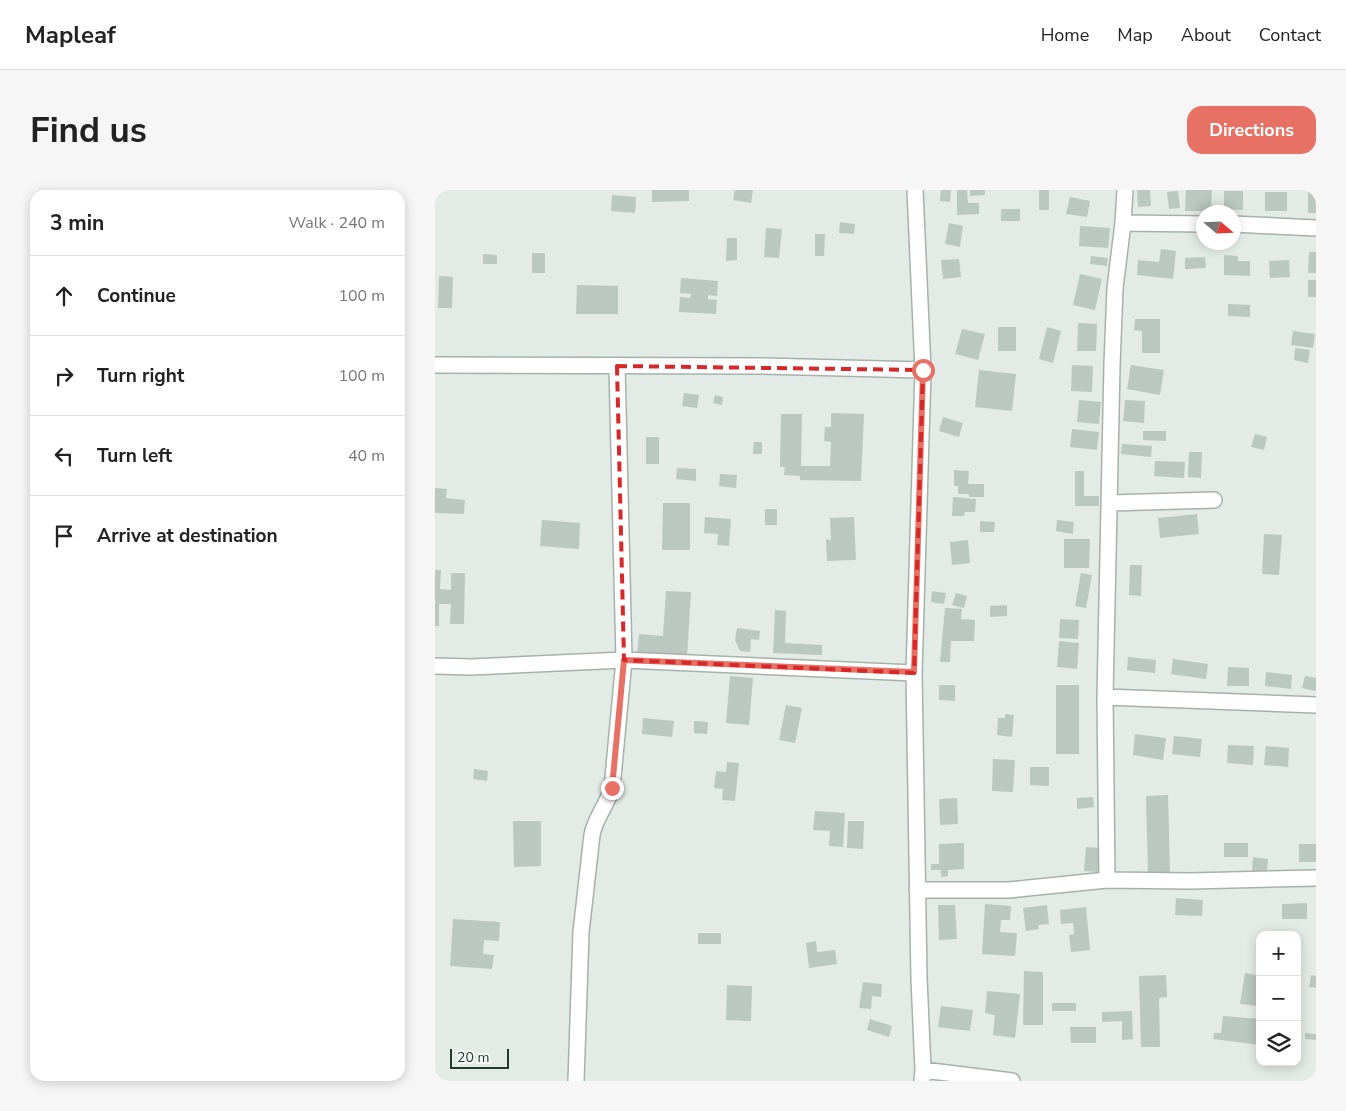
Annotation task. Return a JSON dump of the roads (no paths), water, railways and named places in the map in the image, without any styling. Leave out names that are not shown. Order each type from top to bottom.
[{"type":"street","points":[[915,190],[923,370],[914,672],[917,890],[923,1076],[1012,1081]]},
{"type":"street","points":[[1107,880],[1105,697],[1115,288],[1125,190]]},
{"type":"street","points":[[1123,223],[1196,224]]},
{"type":"street","points":[[1241,224],[1316,228]]},
{"type":"street","points":[[435,365],[759,366],[923,370]]},
{"type":"street","points":[[576,1081],[581,932],[592,834],[595,822],[606,805],[612,788],[624,660],[617,366]]},
{"type":"street","points":[[1110,502],[1214,500]]},
{"type":"street","points":[[435,666],[471,667],[624,660],[914,672]]},
{"type":"street","points":[[1105,697],[1316,705]]},
{"type":"street","points":[[917,890],[1009,890],[1107,880],[1190,881],[1316,878]]}]
